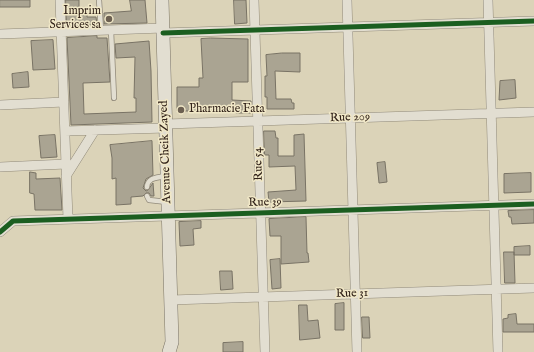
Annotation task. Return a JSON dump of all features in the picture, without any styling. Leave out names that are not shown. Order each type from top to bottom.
[{"type":"main road","name":"Avenue Cheik Zayed","points":[[162,0],[172,349]]},
{"type":"street","points":[[60,0],[68,219]]},
{"type":"street","name":"Rue 54","points":[[254,0],[264,352]]},
{"type":"street","points":[[347,0],[357,352]]},
{"type":"street","points":[[488,0],[498,352]]},
{"type":"street","points":[[0,34],[101,30],[255,30],[534,21]]},
{"type":"street","points":[[0,105],[64,102]]},
{"type":"street","name":"Rue 209","points":[[65,131],[258,121],[534,112]]},
{"type":"street","points":[[66,176],[95,130]]},
{"type":"street","points":[[0,167],[66,164]]},
{"type":"street","name":"Rue 39","points":[[0,232],[13,221],[534,204]]},
{"type":"street","name":"Rue 31","points":[[171,300],[534,288]]},
{"type":"lane","points":[[99,0],[101,30]]},
{"type":"lane","points":[[111,30],[114,98]]},
{"type":"lane","points":[[147,187],[150,179],[167,176]]},
{"type":"lane","points":[[147,196],[149,200],[152,201],[168,202]]},
{"type":"building","points":[[0,0],[30,0],[30,7],[0,7]]},
{"type":"building","points":[[66,0],[79,0],[79,13],[87,13],[87,17],[96,17],[97,24],[67,26]]},
{"type":"building","points":[[130,0],[145,0],[147,23],[104,24],[104,13],[131,11]]},
{"type":"building","points":[[234,0],[246,0],[247,23],[235,24]]},
{"type":"building","points":[[97,36],[97,38],[107,38],[110,82],[83,83],[84,114],[136,112],[136,98],[134,98],[135,57],[116,58],[115,44],[149,41],[152,122],[71,125],[67,38]]},
{"type":"building","points":[[201,39],[248,39],[248,82],[232,82],[232,100],[251,101],[251,113],[236,113],[236,109],[213,108],[213,111],[177,111],[177,87],[199,87],[199,78],[203,78]]},
{"type":"building","points":[[53,40],[55,69],[33,70],[31,41]]},
{"type":"building","points":[[300,53],[300,72],[275,71],[276,99],[291,99],[292,103],[294,103],[294,109],[267,109],[267,97],[265,97],[265,76],[267,76],[266,55]]},
{"type":"building","points":[[28,72],[29,87],[13,88],[12,74]]},
{"type":"building","points":[[515,80],[516,98],[499,100],[500,81]]},
{"type":"building","points":[[264,131],[275,131],[276,138],[278,138],[278,156],[294,156],[294,135],[304,134],[306,201],[269,202],[268,192],[296,190],[295,166],[269,167],[269,155],[265,155]]},
{"type":"building","points":[[55,135],[57,157],[41,158],[39,136]]},
{"type":"building","points":[[152,141],[153,175],[146,179],[143,188],[146,191],[148,190],[153,183],[154,196],[146,193],[143,196],[131,197],[131,204],[116,205],[116,178],[112,179],[112,158],[110,145]]},
{"type":"building","points":[[385,162],[387,182],[379,183],[377,163]]},
{"type":"building","points":[[30,172],[36,173],[36,179],[60,178],[62,210],[35,210],[34,194],[30,193]]},
{"type":"building","points":[[531,173],[531,192],[504,193],[504,174]]},
{"type":"building","points":[[534,210],[534,223],[512,224],[508,211]]},
{"type":"building","points":[[306,217],[307,253],[309,262],[281,264],[281,236],[270,236],[269,219]]},
{"type":"building","points":[[201,221],[201,228],[193,229],[194,245],[180,246],[179,222]]},
{"type":"building","points":[[530,246],[530,255],[514,255],[514,247]]},
{"type":"building","points":[[504,252],[514,252],[515,283],[505,283]]},
{"type":"building","points":[[280,259],[281,288],[272,289],[270,260]]},
{"type":"building","points":[[220,271],[232,271],[233,289],[221,290]]},
{"type":"building","points":[[344,303],[344,330],[335,330],[335,304]]},
{"type":"building","points":[[299,305],[307,305],[308,321],[318,320],[320,338],[300,340]]},
{"type":"building","points":[[516,314],[517,324],[534,324],[534,332],[503,332],[503,319],[508,318],[508,315]]},
{"type":"building","points":[[362,317],[369,317],[370,338],[363,338]]},
{"type":"building","points":[[243,342],[243,352],[223,352],[223,343]]},
{"type":"cycle path","points":[[163,33],[534,21]]},
{"type":"cycle path","points":[[0,232],[13,221],[534,204]]},
{"type":"place","name":"Imprim Services sa","points":[[109,19]]},
{"type":"place","name":"Pharmacie Fata","points":[[181,110]]}]
